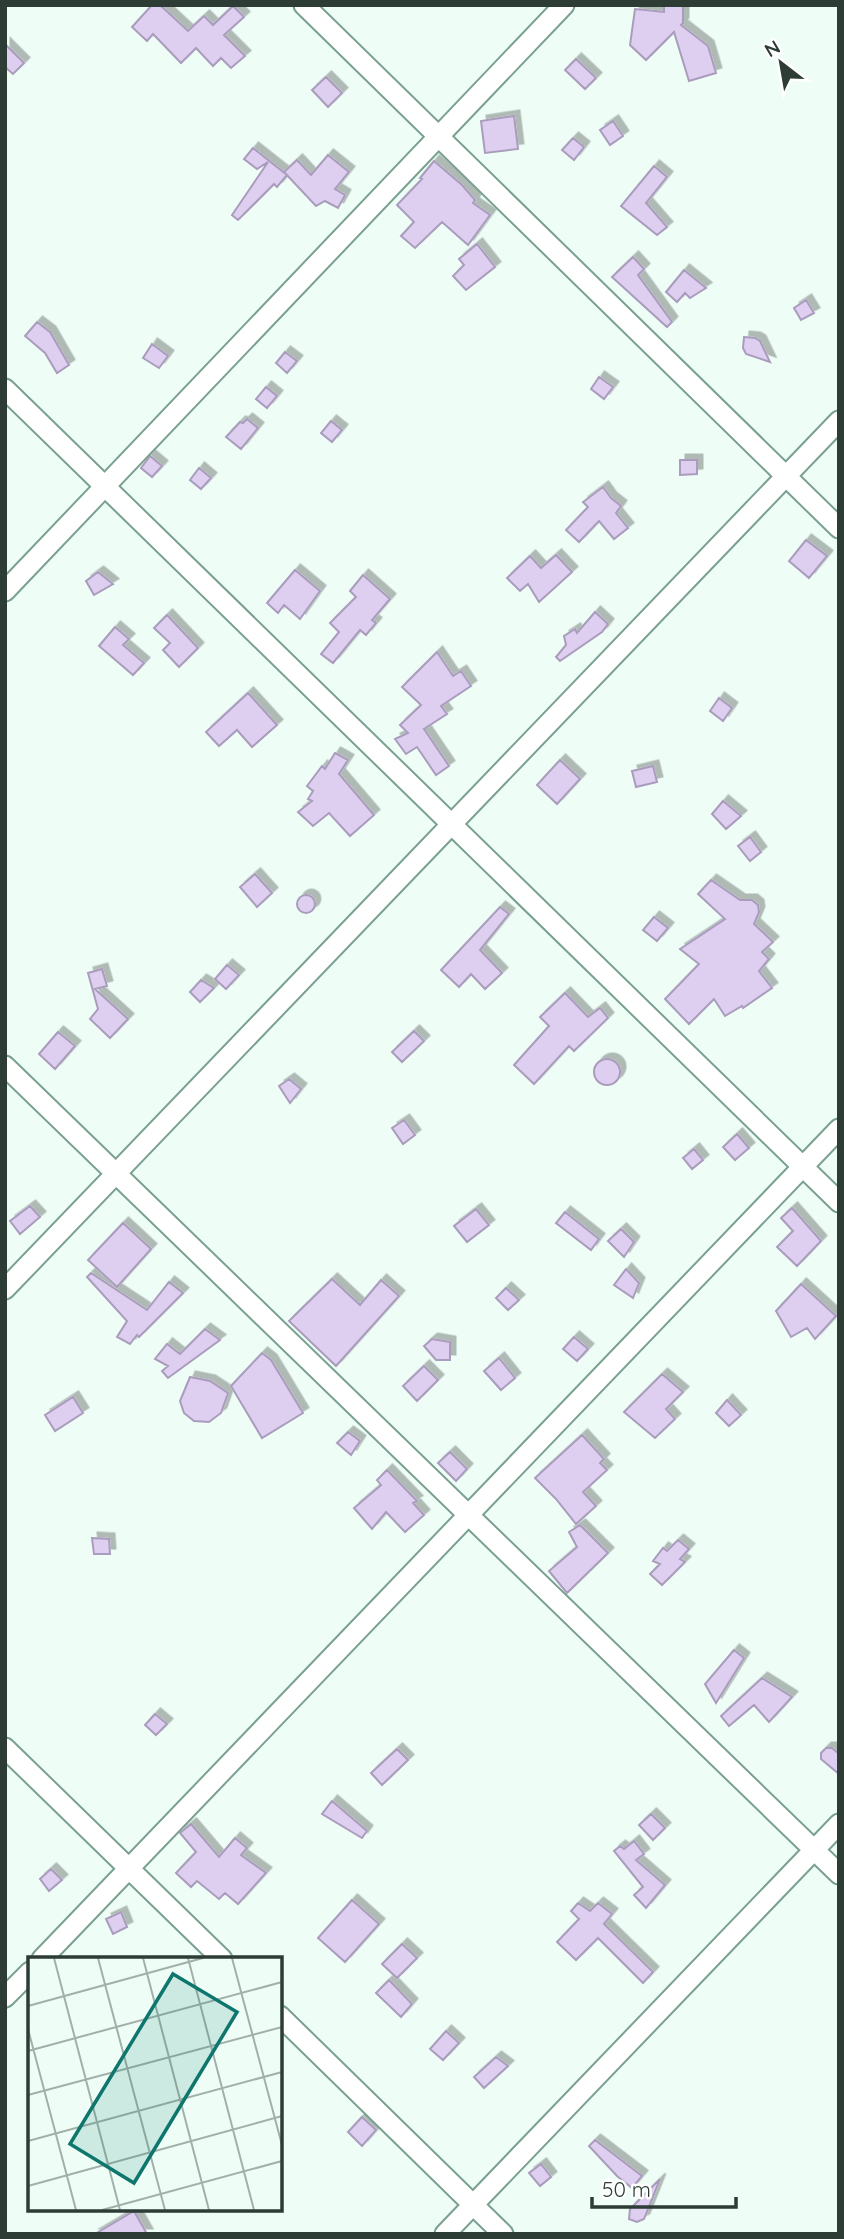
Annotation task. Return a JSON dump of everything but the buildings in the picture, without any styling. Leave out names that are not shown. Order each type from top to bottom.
[{"type":"street","points":[[304,5],[839,528]]},
{"type":"street","points":[[5,591],[564,5]]},
{"type":"street","points":[[5,389],[839,1202]]},
{"type":"street","points":[[5,1289],[839,421]]},
{"type":"street","points":[[5,1066],[839,1874]]},
{"type":"street","points":[[44,1957],[839,1129]]},
{"type":"street","points":[[5,1748],[220,1957]]},
{"type":"street","points":[[445,2234],[839,1824]]},
{"type":"street","points":[[5,1997],[28,1974]]},
{"type":"street","points":[[282,2018],[503,2234]]}]
